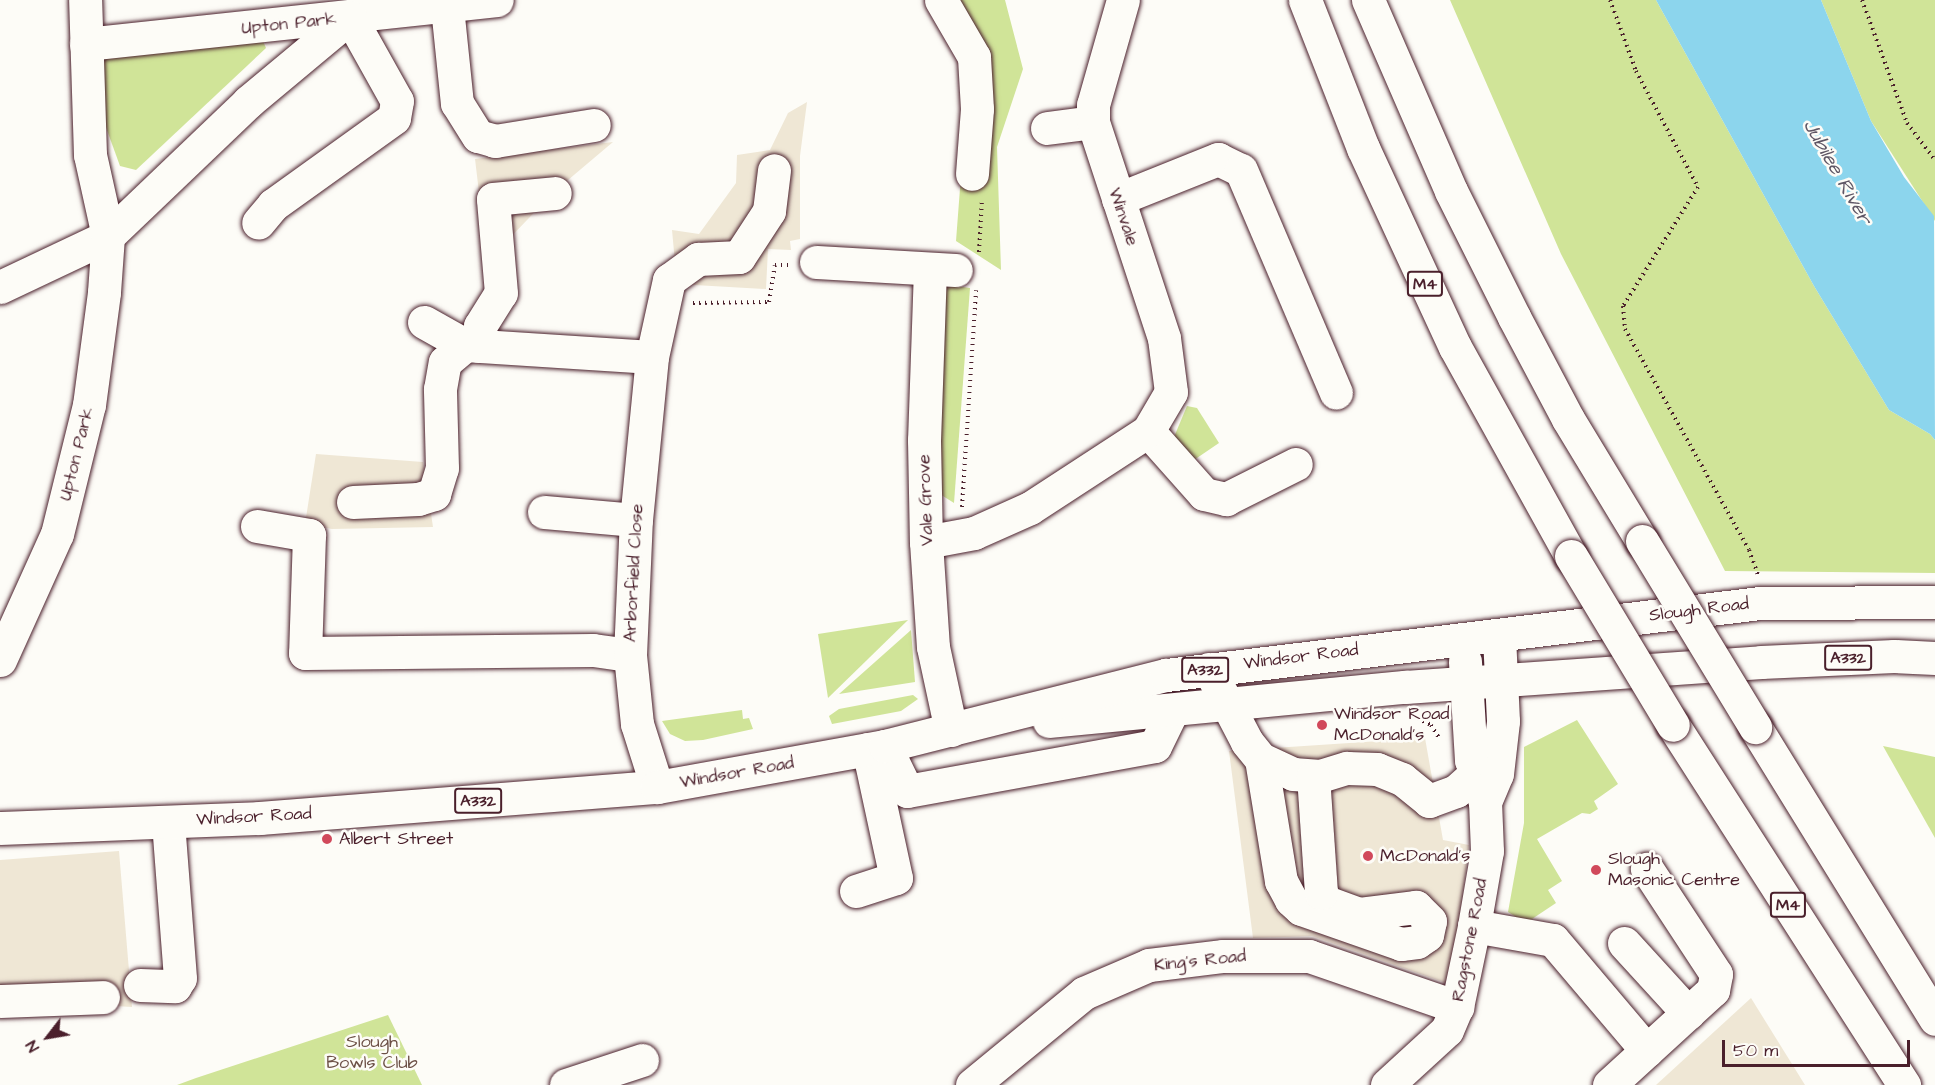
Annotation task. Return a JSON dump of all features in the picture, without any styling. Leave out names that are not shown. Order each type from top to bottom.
[{"type":"main road","name":"Upton Park","points":[[0,660],[57,534],[89,405],[108,236],[90,155],[85,0]]},
{"type":"main road","name":"Upton Park","points":[[86,44],[447,8],[497,0]]},
{"type":"main road","points":[[941,0],[974,57],[977,109],[972,174]]},
{"type":"main road","name":"Winvale","points":[[926,542],[960,535],[1030,508],[1148,430],[1172,392],[1164,338],[1093,122],[1093,105],[1123,0]]},
{"type":"main road","name":"M4","points":[[1305,0],[1363,148],[1425,283],[1513,456],[1673,725],[1904,1085]]},
{"type":"main road","points":[[1368,0],[1451,191],[1514,317],[1641,541],[1935,1019]]},
{"type":"main road","points":[[447,8],[457,103],[478,136],[495,141],[594,125]]},
{"type":"main road","name":"Upton Park","points":[[108,236],[248,102],[350,17]]},
{"type":"main road","points":[[258,223],[273,205],[394,118],[397,101],[350,17]]},
{"type":"main road","points":[[1047,128],[1093,122]]},
{"type":"main road","points":[[1118,199],[1218,159],[1241,170],[1336,393]]},
{"type":"main road","points":[[667,291],[698,260],[740,257],[769,211],[774,170]]},
{"type":"main road","points":[[353,502],[418,500],[434,494],[442,468],[440,389],[446,362],[472,345],[480,326],[501,293],[493,199],[555,193]]},
{"type":"main road","points":[[0,287],[108,236]]},
{"type":"main road","points":[[816,262],[960,273]]},
{"type":"main road","name":"Vale Grove","points":[[951,729],[933,647],[926,542],[924,440],[960,273]]},
{"type":"main road","name":"Arborfield Close","points":[[657,788],[637,724],[630,655],[636,520],[652,357],[667,291]]},
{"type":"main road","points":[[424,322],[472,345],[652,357]]},
{"type":"main road","points":[[1148,430],[1204,494],[1226,499],[1296,464]]},
{"type":"main road","points":[[544,512],[636,520]]},
{"type":"main road","points":[[257,526],[309,535],[306,652],[593,650],[630,655]]},
{"type":"main road","name":"Slough Road","points":[[1464,638],[1760,603],[1935,602]]},
{"type":"main road","name":"Ragstone Road","points":[[1480,789],[1497,774],[1502,683],[1499,635]]},
{"type":"main road","name":"Windsor Road","points":[[0,828],[168,822],[657,788],[877,747],[1166,675],[1464,638]]},
{"type":"main road","name":"Ragstone Road","points":[[1392,1081],[1447,1030],[1457,1007],[1487,850],[1466,684],[1464,638]]},
{"type":"main road","name":"A332","points":[[951,729],[1172,711],[1225,703],[1761,662],[1894,656],[1935,658]]},
{"type":"main road","points":[[1209,669],[1225,703],[1261,759],[1281,881],[1291,900],[1301,909],[1401,944],[1417,942],[1427,935],[1431,921],[1416,907],[1359,914],[1326,902],[1321,893],[1313,776]]},
{"type":"main road","points":[[877,747],[907,791],[1155,746],[1172,711]]},
{"type":"main road","points":[[856,891],[896,878],[877,747]]},
{"type":"main road","points":[[1261,759],[1293,774],[1313,776],[1347,768],[1377,769],[1402,779],[1418,796],[1429,801],[1456,791],[1480,789]]},
{"type":"main road","points":[[140,985],[175,986],[180,978],[168,822]]},
{"type":"main road","points":[[1609,1085],[1713,990],[1716,974],[1647,869]]},
{"type":"main road","points":[[1474,926],[1553,940],[1647,1051]]},
{"type":"main road","points":[[1624,943],[1688,1013]]},
{"type":"main road","name":"King's Road","points":[[972,1085],[1084,993],[1149,965],[1223,956],[1309,956],[1457,1007]]},
{"type":"main road","points":[[0,1001],[103,997]]},
{"type":"main road","points":[[566,1085],[642,1060]]},
{"type":"path","points":[[1610,0],[1636,72],[1698,187],[1623,306],[1625,329],[1749,550],[1759,578],[1760,603]]},
{"type":"path","points":[[1862,0],[1907,123],[1935,160]]},
{"type":"path","points":[[960,535],[960,273],[982,195],[972,174]]},
{"type":"path","points":[[667,291],[769,302],[775,265],[816,262]]},
{"type":"path","points":[[1407,714],[1431,725],[1445,748]]},
{"type":"shaded area","points":[[807,102],[800,156],[800,239],[790,241],[791,250],[768,249],[766,289],[677,284],[672,230],[699,234],[736,183],[737,155],[770,150],[788,113]]},
{"type":"shaded area","points":[[613,142],[555,191],[498,250],[486,251],[475,159]]},
{"type":"shaded area","points":[[316,454],[423,462],[433,527],[332,529],[305,524]]},
{"type":"shaded area","points":[[1425,738],[1443,840],[1469,845],[1452,985],[1312,936],[1253,938],[1229,751]]},
{"type":"shaded area","points":[[119,851],[132,1007],[0,999],[0,860]]},
{"type":"shaded area","points":[[1751,998],[1805,1085],[1656,1085]]},
{"type":"green space","points":[[939,0],[1005,0],[1023,69],[997,147],[1001,270],[956,241],[970,57]]},
{"type":"green space","points":[[1450,0],[1656,0],[1814,286],[1889,410],[1930,434],[1935,440],[1935,573],[1725,571],[1561,254]]},
{"type":"green space","points":[[1821,0],[1935,0],[1935,221],[1871,121]]},
{"type":"green space","points":[[262,39],[266,48],[136,170],[120,166],[83,64],[98,54]]},
{"type":"green space","points":[[942,284],[970,288],[954,503],[935,491]]},
{"type":"green space","points":[[1187,406],[1197,408],[1219,443],[1194,460],[1174,437]]},
{"type":"green space","points":[[908,620],[828,698],[818,634]]},
{"type":"green space","points":[[911,630],[915,682],[839,694]]},
{"type":"green space","points":[[913,695],[918,699],[901,711],[832,724],[829,716],[839,709]]},
{"type":"green space","points":[[742,710],[743,719],[749,718],[753,729],[703,740],[685,741],[670,734],[662,721]]},
{"type":"green space","points":[[1577,720],[1618,784],[1594,801],[1598,809],[1590,814],[1582,813],[1537,839],[1562,881],[1548,890],[1556,903],[1526,923],[1508,912],[1524,823],[1524,747]]},
{"type":"green space","points":[[1883,746],[1935,757],[1935,838]]},
{"type":"green space","name":"Slough Bowls Club","points":[[388,1015],[422,1085],[177,1085],[196,1078]]},
{"type":"water","name":"Jubilee River","points":[[1656,0],[1821,0],[1871,121],[1904,177],[1934,216],[1935,440],[1930,434],[1889,410],[1814,286]]},
{"type":"place","name":"Windsor Road McDonald's","points":[[1322,725]]},
{"type":"place","name":"Albert Street","points":[[327,839]]},
{"type":"place","name":"McDonald's","points":[[1368,856]]},
{"type":"place","name":"Slough Masonic Centre","points":[[1596,870]]}]
